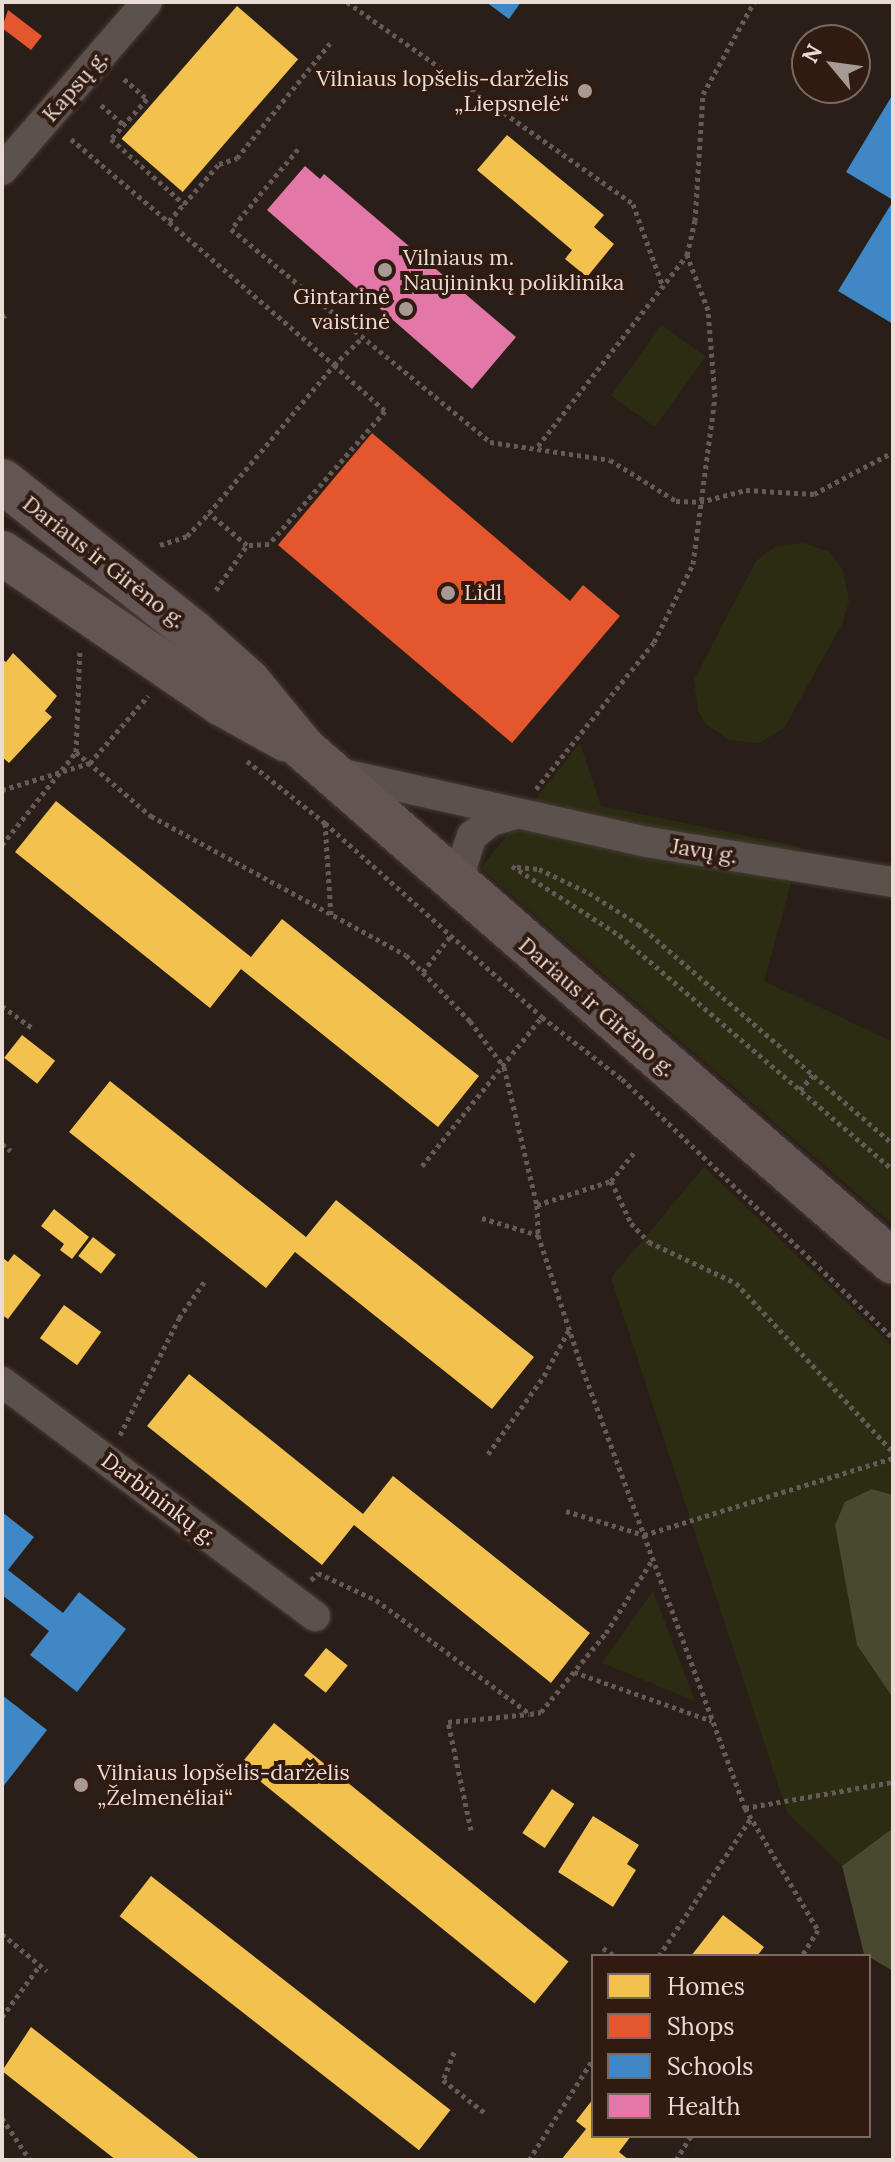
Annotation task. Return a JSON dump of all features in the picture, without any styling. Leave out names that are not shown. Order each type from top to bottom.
[{"type":"main road","name":"Dariaus ir Girėno g.","points":[[2,481],[237,671],[316,760],[893,1262]]},
{"type":"main road","name":"Dariaus ir Girėno g.","points":[[2,553],[222,704],[316,760]]},
{"type":"street","name":"Kapsų g.","points":[[2,170],[147,2]]},
{"type":"street","name":"Javų g.","points":[[316,760],[515,814],[893,882]]},
{"type":"street","points":[[463,890],[462,866],[472,836],[491,821],[515,814]]},
{"type":"street","name":"Darbininkų g.","points":[[2,1382],[304,1608]]},
{"type":"path","points":[[347,2],[633,204],[663,287]]},
{"type":"path","points":[[538,446],[687,255],[695,221],[703,94],[754,2]]},
{"type":"path","points":[[169,222],[219,164],[237,158],[330,43]]},
{"type":"path","points":[[124,79],[147,99],[111,139],[184,204]]},
{"type":"path","points":[[101,105],[124,125]]},
{"type":"path","points":[[71,139],[385,411],[269,544],[247,545],[209,513]]},
{"type":"path","points":[[298,149],[231,229],[490,442],[538,446],[610,460],[676,501],[700,502],[746,490],[814,494],[893,452]]},
{"type":"path","points":[[535,790],[654,642],[693,564],[715,397],[708,310],[687,255]]},
{"type":"path","points":[[160,545],[187,536],[334,365],[363,337]]},
{"type":"path","points":[[216,590],[247,545]]},
{"type":"path","points":[[67,641],[92,654]]},
{"type":"path","points":[[2,845],[76,752],[80,649]]},
{"type":"path","points":[[2,790],[90,763],[154,689]]},
{"type":"path","points":[[76,752],[151,816],[406,955],[470,1021],[504,1067],[537,1205],[538,1235],[644,1535],[745,1808],[818,1930],[803,1954]]},
{"type":"path","points":[[239,756],[325,823],[542,1017],[622,1079],[893,1338]]},
{"type":"path","points":[[325,823],[331,916]]},
{"type":"path","points":[[893,1144],[638,924],[539,869],[512,866],[619,935],[893,1170]]},
{"type":"path","points":[[423,972],[452,934]]},
{"type":"path","points":[[2,1006],[34,1029]]},
{"type":"path","points":[[422,1166],[542,1017]]},
{"type":"path","points":[[800,1090],[813,1075]]},
{"type":"path","points":[[2,1144],[11,1151]]},
{"type":"path","points":[[537,1205],[611,1181],[634,1153]]},
{"type":"path","points":[[611,1181],[631,1223],[649,1242],[736,1283],[893,1452]]},
{"type":"path","points":[[482,1218],[538,1235]]},
{"type":"path","points":[[107,1460],[179,1318],[204,1282]]},
{"type":"path","points":[[488,1454],[544,1376],[571,1327]]},
{"type":"path","points":[[566,1511],[644,1535],[893,1458]]},
{"type":"path","points":[[471,1830],[448,1722],[541,1712],[574,1672],[653,1558]]},
{"type":"path","points":[[304,1608],[318,1573],[376,1600],[530,1714]]},
{"type":"path","points":[[574,1672],[714,1722]]},
{"type":"path","points":[[745,1808],[893,1782]]},
{"type":"path","points":[[660,1954],[751,1818]]},
{"type":"path","points":[[2,1934],[47,1971]]},
{"type":"path","points":[[603,1948],[612,1954]]},
{"type":"path","points":[[2,2017],[40,1965]]},
{"type":"path","points":[[454,2052],[443,2080],[485,2113]]},
{"type":"path","points":[[529,2160],[591,2062]]},
{"type":"path","points":[[2,2118],[30,2160]]},
{"type":"path","points":[[676,2160],[690,2138]]},
{"type":"shaded area","points":[[662,325],[706,357],[655,427],[611,395]]},
{"type":"shaded area","points":[[803,543],[830,552],[843,570],[849,601],[843,622],[784,728],[759,743],[729,740],[706,724],[698,711],[694,680],[756,561],[776,546]]},
{"type":"shaded area","points":[[580,743],[601,806],[801,847],[764,981],[893,1042],[893,1225],[481,868]]},
{"type":"shaded area","points":[[704,1167],[893,1347],[893,1495],[872,1489],[835,1525],[857,1645],[893,1698],[893,1828],[842,1866],[787,1812],[611,1278]]},
{"type":"shaded area","points":[[653,1591],[695,1701],[602,1663]]},
{"type":"green space","points":[[872,1489],[893,1495],[893,1698],[857,1645],[835,1525],[845,1502]]},
{"type":"green space","points":[[893,1828],[893,1971],[871,1958],[871,1954],[864,1954],[842,1866]]},
{"type":"building: Homes","points":[[237,6],[298,59],[183,192],[122,139]]},
{"type":"building: Homes","points":[[507,135],[604,215],[594,227],[614,244],[587,277],[565,259],[572,250],[477,170]]},
{"type":"building: Homes","points":[[13,653],[57,696],[45,711],[52,717],[9,763],[2,757],[2,659],[6,662]]},
{"type":"building: Homes","points":[[56,801],[251,957],[282,919],[479,1076],[438,1127],[241,969],[210,1008],[15,852]]},
{"type":"building: Homes","points":[[22,1035],[55,1061],[37,1084],[4,1058]]},
{"type":"building: Homes","points":[[110,1081],[306,1237],[336,1200],[534,1357],[492,1409],[295,1252],[266,1288],[69,1132]]},
{"type":"building: Homes","points":[[54,1209],[89,1237],[72,1259],[60,1250],[64,1244],[41,1226]]},
{"type":"building: Homes","points":[[93,1237],[116,1255],[101,1274],[78,1256]]},
{"type":"building: Homes","points":[[14,1254],[41,1275],[8,1319],[2,1315],[2,1257],[8,1262]]},
{"type":"building: Homes","points":[[64,1305],[101,1332],[77,1365],[40,1338]]},
{"type":"building: Homes","points":[[189,1374],[363,1514],[393,1476],[590,1633],[551,1683],[354,1525],[322,1565],[147,1426]]},
{"type":"building: Homes","points":[[326,1648],[348,1666],[326,1693],[304,1675]]},
{"type":"building: Homes","points":[[274,1723],[569,1962],[535,2003],[240,1765]]},
{"type":"building: Homes","points":[[552,1789],[574,1804],[545,1848],[522,1833]]},
{"type":"building: Homes","points":[[593,1816],[639,1845],[627,1864],[636,1870],[613,1907],[558,1872]]},
{"type":"building: Homes","points":[[151,1876],[450,2110],[419,2150],[120,1916]]},
{"type":"building: Homes","points":[[723,1915],[764,1947],[759,1954],[693,1954]]},
{"type":"building: Homes","points":[[31,2027],[201,2160],[116,2160],[2,2071]]},
{"type":"building: Homes","points":[[591,2102],[591,2138],[630,2138],[619,2152],[629,2160],[561,2160],[586,2129],[576,2121]]},
{"type":"building: Shops","points":[[8,10],[42,36],[31,50],[2,28]]},
{"type":"building: Shops","name":"Lidl","points":[[372,433],[570,601],[583,585],[620,616],[512,743],[278,545]]},
{"type":"building: Schools","points":[[486,2],[521,2],[509,19]]},
{"type":"building: Schools","points":[[893,94],[893,200],[846,172]]},
{"type":"building: Schools","points":[[893,201],[893,324],[838,291]]},
{"type":"building: Schools","points":[[2,1512],[34,1537],[8,1570],[63,1613],[79,1592],[126,1629],[77,1692],[30,1655],[49,1631],[2,1595]]},
{"type":"building: Schools","points":[[2,1695],[47,1730],[2,1788]]},
{"type":"building: Health","name":"Vilniaus m. Naujininkų poliklinika","points":[[305,166],[320,179],[324,174],[516,337],[472,389],[267,210]]},
{"type":"place","name":"Vilniaus lopšelis-darželis „Liepsnelė“","points":[[585,91]]},
{"type":"place","name":"Vilniaus m. Naujininkų poliklinika","points":[[385,270]]},
{"type":"place","name":"Gintarinė vaistinė","points":[[406,309]]},
{"type":"place","name":"Lidl","points":[[448,593]]},
{"type":"place","name":"Vilniaus lopšelis-darželis „Želmenėliai“","points":[[81,1785]]}]
